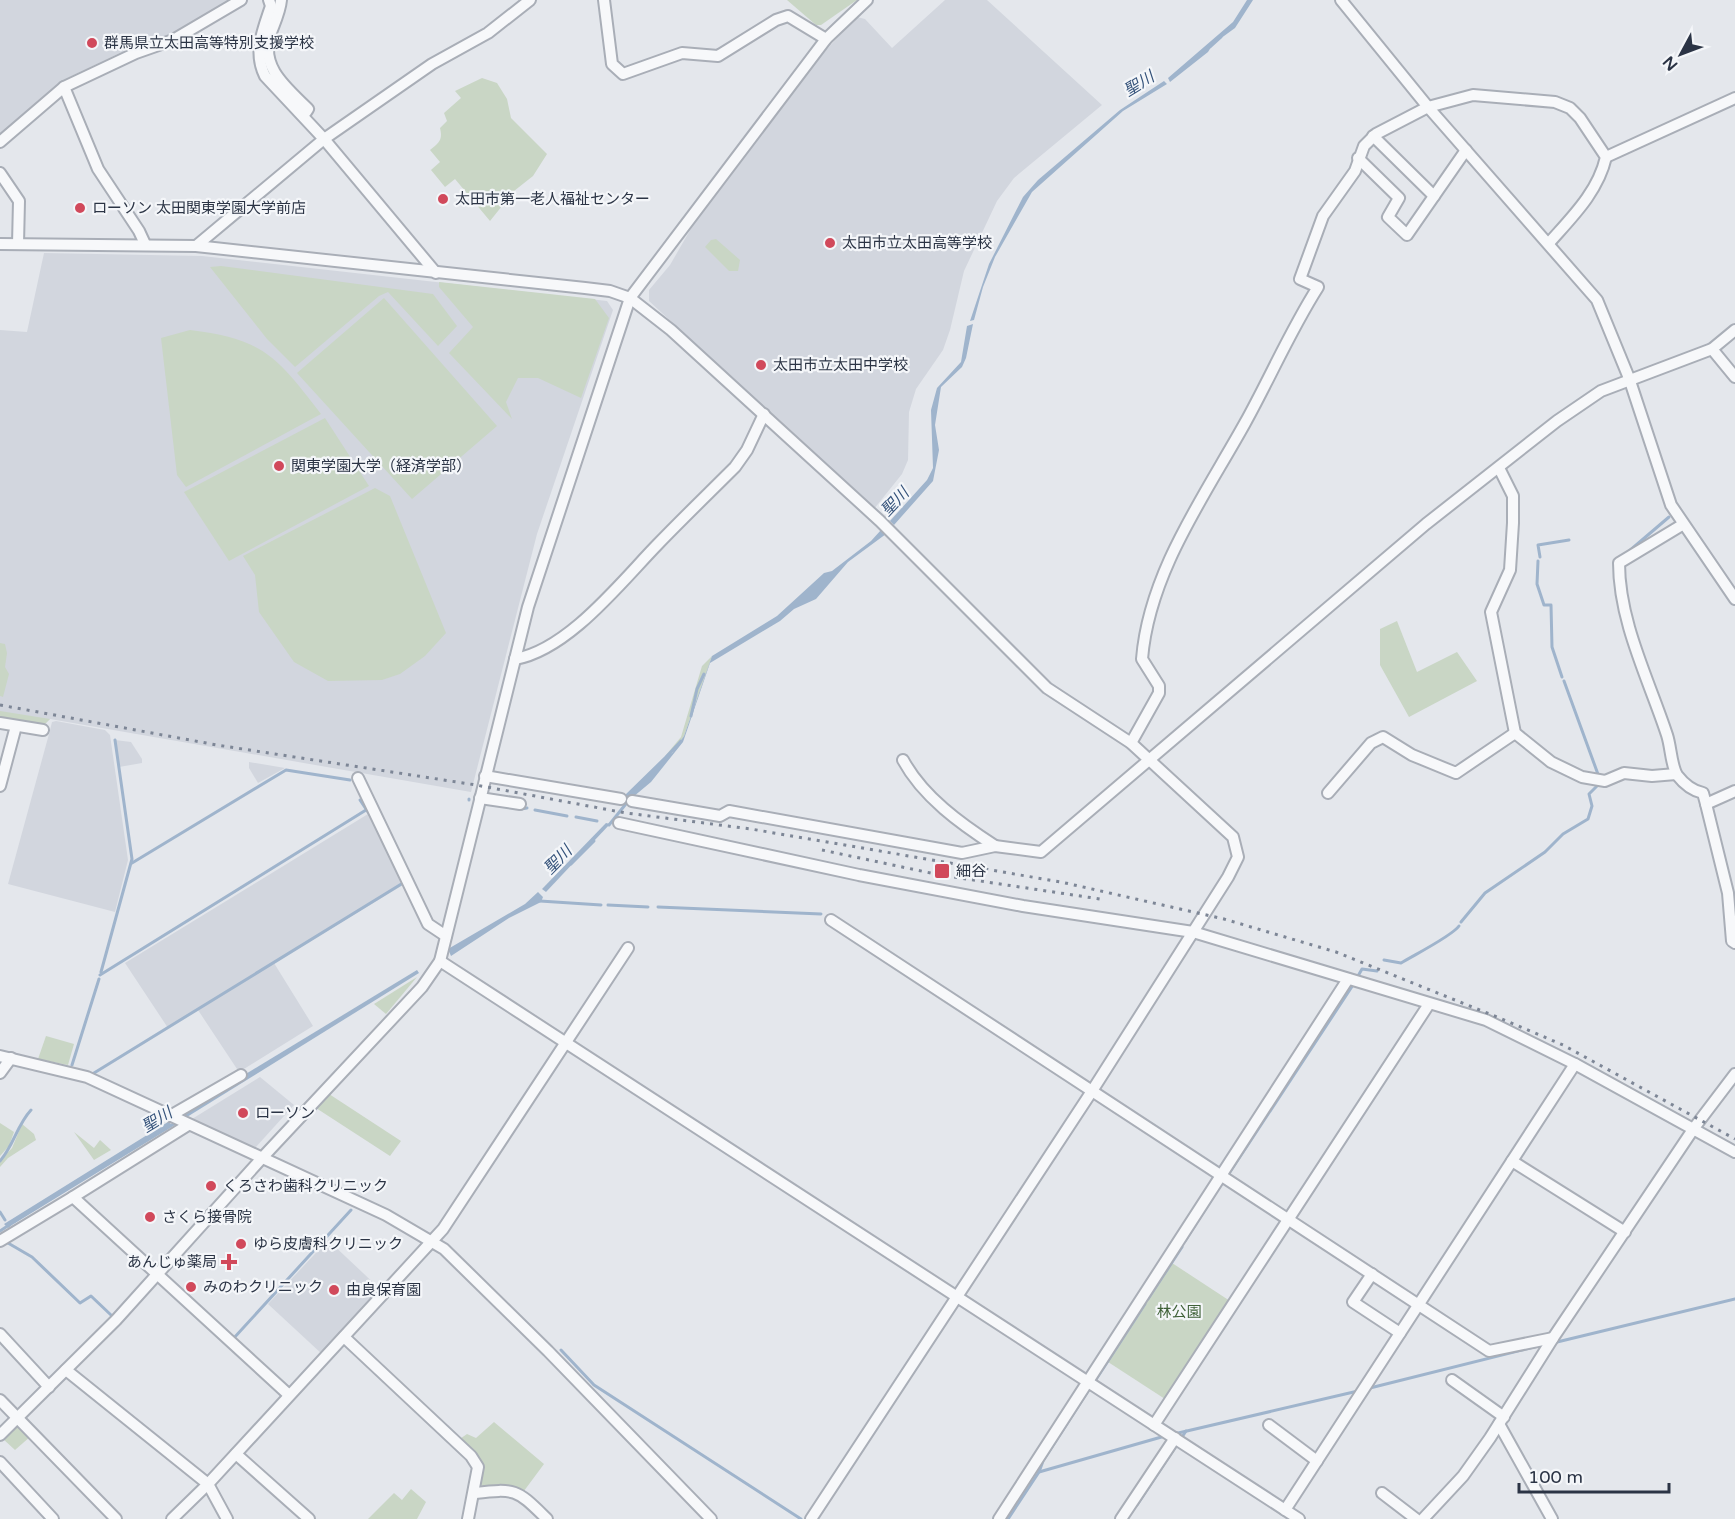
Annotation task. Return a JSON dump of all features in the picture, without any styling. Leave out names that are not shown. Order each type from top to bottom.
[{"type":"street","points":[[0,142],[64,87],[136,53],[173,40],[240,0]]},
{"type":"street","points":[[269,0],[271,6],[259,45],[259,64],[265,76],[324,139],[436,273]]},
{"type":"street","points":[[281,0],[269,38],[267,59],[278,78],[308,109],[306,112]]},
{"type":"street","points":[[196,246],[324,139],[432,64],[488,33],[530,0]]},
{"type":"street","points":[[603,0],[612,64],[623,74],[682,53],[718,56],[776,21],[789,16],[826,39]]},
{"type":"street","points":[[0,1435],[158,1275],[262,1158],[422,987],[440,961],[515,659],[545,552],[630,298],[677,232],[826,39],[867,0]]},
{"type":"street","points":[[1341,0],[1428,107],[1597,300],[1629,378],[1671,505],[1682,525],[1735,599]]},
{"type":"street","points":[[64,87],[98,169],[139,231],[145,244]]},
{"type":"street","points":[[1131,743],[1159,693],[1160,686],[1142,659],[1149,613],[1195,512],[1245,422],[1295,323],[1318,287],[1300,279],[1323,216],[1355,171],[1364,146],[1374,136],[1428,107],[1473,95],[1555,102],[1570,108],[1580,118],[1606,157]]},
{"type":"street","points":[[1549,243],[1583,204],[1599,180],[1606,157],[1735,98]]},
{"type":"street","points":[[1374,136],[1434,196]]},
{"type":"street","points":[[1358,158],[1399,198],[1388,217],[1407,235],[1466,150]]},
{"type":"street","points":[[0,173],[19,201],[18,244]]},
{"type":"street","points":[[0,244],[196,246],[585,288],[610,291],[630,298],[671,330],[880,521],[1047,688],[1131,743],[1233,837],[1238,857],[1193,932],[1092,1091],[811,1519]]},
{"type":"street","points":[[485,776],[720,816],[729,811],[962,853],[995,846],[1041,852],[1426,524],[1601,391],[1629,378],[1712,349],[1735,330]]},
{"type":"street","points":[[1712,349],[1735,377]]},
{"type":"street","points":[[515,659],[532,655],[576,627],[601,604],[735,467],[747,450],[764,414]]},
{"type":"street","points":[[1499,468],[1513,496],[1513,524],[1510,570],[1491,612],[1515,734],[1551,762],[1581,777],[1605,781],[1624,773],[1652,776],[1677,774]]},
{"type":"street","points":[[1682,525],[1619,563],[1619,580],[1636,650],[1668,737],[1677,774],[1694,791],[1703,793],[1728,894],[1732,941],[1735,943]]},
{"type":"street","points":[[0,723],[43,729]]},
{"type":"street","points":[[0,786],[16,726]]},
{"type":"street","points":[[1328,793],[1371,744],[1383,737],[1412,755],[1456,773],[1515,734]]},
{"type":"street","points":[[903,760],[910,775],[959,823],[995,846]]},
{"type":"street","points":[[358,778],[428,924],[446,936]]},
{"type":"street","points":[[1706,804],[1735,791]]},
{"type":"street","points":[[480,798],[520,804]]},
{"type":"street","points":[[619,823],[859,875],[1023,906],[1193,932],[1486,1020],[1575,1064],[1735,1152]]},
{"type":"street","points":[[831,920],[1489,1351],[1553,1338]]},
{"type":"street","points":[[172,1519],[208,1484],[443,1229],[628,948]]},
{"type":"street","points":[[440,961],[566,1040],[1299,1519]]},
{"type":"street","points":[[999,1519],[1348,980]]},
{"type":"street","points":[[1154,1425],[1429,1004]]},
{"type":"street","points":[[0,1073],[5,1057],[87,1077],[433,1240],[548,1351],[711,1519]]},
{"type":"street","points":[[1285,1510],[1575,1064]]},
{"type":"street","points":[[1423,1519],[1463,1476],[1694,1128],[1735,1074]]},
{"type":"street","points":[[0,1241],[73,1197],[241,1075]]},
{"type":"street","points":[[1512,1161],[1624,1232]]},
{"type":"street","points":[[73,1197],[289,1395]]},
{"type":"street","points":[[1372,1274],[1353,1302],[1400,1333]]},
{"type":"street","points":[[0,1334],[49,1387]]},
{"type":"street","points":[[344,1337],[471,1456],[478,1467],[475,1493],[468,1519]]},
{"type":"street","points":[[66,1370],[208,1484],[227,1519]]},
{"type":"street","points":[[1452,1380],[1501,1421],[1552,1519]]},
{"type":"street","points":[[0,1400],[116,1519]]},
{"type":"street","points":[[1269,1425],[1317,1461]]},
{"type":"street","points":[[1122,1519],[1174,1438]]},
{"type":"street","points":[[236,1454],[309,1519]]},
{"type":"street","points":[[0,1462],[53,1519]]},
{"type":"street","points":[[475,1493],[512,1491],[521,1495],[547,1519]]},
{"type":"street","points":[[1382,1493],[1416,1519]]},
{"type":"shaded area","name":"群馬県立太田高等特別支援学校","points":[[0,0],[232,0],[173,35],[126,50],[63,80],[0,134]]},
{"type":"shaded area","name":"太田市立太田高等学校","points":[[945,0],[987,0],[1102,105],[1014,178],[997,201],[964,271],[943,350],[916,389],[909,412],[908,460],[902,474],[874,509],[649,301],[649,290],[670,265],[696,220],[742,158],[826,50],[857,17],[865,19],[892,48]]},
{"type":"shaded area","name":"関東学園大学（経済学部）","points":[[44,253],[202,256],[607,301],[613,310],[537,534],[471,792],[50,719],[43,726],[0,719],[0,330],[27,332]]},
{"type":"shaded area","points":[[52,722],[105,730],[110,735],[128,860],[115,912],[8,884]]},
{"type":"shaded area","points":[[115,740],[131,742],[142,759],[142,763],[119,767]]},
{"type":"shaded area","points":[[249,762],[285,768],[258,783],[249,768]]},
{"type":"shaded area","points":[[368,814],[403,885],[274,963],[313,1026],[239,1072],[198,1010],[168,1028],[125,963]]},
{"type":"shaded area","points":[[260,1077],[294,1105],[255,1148],[192,1119]]},
{"type":"shaded area","points":[[328,1240],[381,1290],[322,1354],[268,1304]]},
{"type":"green space","points":[[787,0],[857,0],[821,25],[816,25]]},
{"type":"green space","points":[[482,78],[497,83],[507,99],[511,118],[547,154],[533,176],[514,191],[490,221],[455,179],[445,187],[431,170],[440,162],[430,150],[441,138],[440,128],[447,121],[444,113],[461,98],[455,91]]},
{"type":"green space","points":[[716,239],[740,260],[738,271],[729,271],[705,247],[711,240]]},
{"type":"green space","points":[[221,266],[433,294],[457,326],[438,346],[388,292],[379,296],[295,367],[267,339],[210,267]]},
{"type":"green space","points":[[439,282],[595,299],[609,318],[581,398],[538,378],[518,378],[506,402],[512,419],[449,353],[473,327],[439,287]]},
{"type":"green space","points":[[384,298],[497,426],[412,499],[297,373]]},
{"type":"green space","points":[[190,330],[236,339],[267,354],[292,378],[321,414],[186,487],[177,475],[161,338]]},
{"type":"green space","points":[[325,418],[369,486],[229,561],[184,492]]},
{"type":"green space","points":[[375,488],[390,496],[446,633],[425,656],[400,674],[382,680],[328,681],[294,662],[259,612],[255,575],[243,556]]},
{"type":"green space","points":[[1397,621],[1417,672],[1457,652],[1477,681],[1409,717],[1380,665],[1380,629]]},
{"type":"green space","points":[[0,643],[5,644],[7,653],[5,667],[9,674],[3,697],[0,696]]},
{"type":"green space","points":[[712,656],[684,736],[672,753],[666,755],[681,737],[702,666]]},
{"type":"green space","points":[[0,711],[50,719],[43,726],[0,719]]},
{"type":"green space","points":[[417,977],[386,1014],[374,1004]]},
{"type":"green space","points":[[46,1036],[74,1044],[68,1065],[38,1059]]},
{"type":"green space","points":[[329,1094],[401,1141],[390,1156],[316,1108]]},
{"type":"green space","points":[[0,1123],[14,1132],[9,1146],[0,1156]]},
{"type":"green space","points":[[22,1124],[34,1134],[36,1140],[8,1158],[0,1167],[0,1161],[12,1148]]},
{"type":"green space","points":[[74,1132],[94,1148],[100,1140],[111,1150],[94,1160]]},
{"type":"green space","name":"林公園","points":[[1169,1261],[1230,1301],[1165,1399],[1105,1360]]},
{"type":"green space","points":[[494,1422],[544,1464],[521,1495],[489,1491],[480,1484],[478,1467],[457,1441],[467,1434],[476,1438]]},
{"type":"green space","points":[[19,1423],[31,1436],[15,1450],[2,1438]]},
{"type":"green space","points":[[411,1489],[426,1502],[417,1519],[368,1519],[394,1493],[402,1500]]},
{"type":"water","points":[[1247,0],[1253,0],[1235,28],[1170,82],[1168,78],[1233,22]]},
{"type":"water","points":[[1164,81],[1167,84],[1123,111],[1032,192],[995,257],[983,287],[974,320],[970,321],[989,264],[1023,197],[1038,180],[1120,110]]},
{"type":"water","points":[[973,324],[962,367],[941,387],[935,425],[939,450],[933,481],[894,525],[890,521],[927,480],[933,468],[931,410],[937,388],[961,362],[967,326]]},
{"type":"water","points":[[881,530],[886,534],[848,562],[816,599],[794,609],[780,621],[710,663],[683,742],[651,782],[633,797],[624,796],[666,755],[672,753],[684,736],[712,656],[777,616],[824,573],[832,571],[871,541]]},
{"type":"water","points":[[606,823],[610,824],[546,892],[542,889]]},
{"type":"water","points":[[538,892],[543,897],[541,902],[509,918],[451,956],[448,949],[525,904]]},
{"type":"water","points":[[417,970],[419,973],[187,1117],[180,1114]]},
{"type":"water","points":[[168,1122],[173,1125],[34,1209],[8,1228],[4,1224]]},
{"type":"waterway","name":"聖川","points":[[1210,47],[1221,37]]},
{"type":"waterway","points":[[1628,552],[1669,517]]},
{"type":"waterway","points":[[1540,557],[1538,545],[1569,540]]},
{"type":"waterway","points":[[1538,561],[1537,584],[1544,605],[1551,605],[1552,647],[1562,677]]},
{"type":"waterway","name":"聖川","points":[[691,716],[697,689],[704,674]]},
{"type":"waterway","points":[[1564,681],[1599,777]]},
{"type":"waterway","points":[[101,972],[132,859],[115,740]]},
{"type":"waterway","name":"聖川","points":[[667,756],[681,741]]},
{"type":"waterway","points":[[132,863],[286,770],[350,780]]},
{"type":"waterway","points":[[1461,922],[1485,893],[1545,852],[1563,834],[1588,819],[1592,806],[1589,794],[1599,784]]},
{"type":"waterway","points":[[360,800],[370,815]]},
{"type":"waterway","name":"聖川","points":[[609,825],[629,800]]},
{"type":"waterway","points":[[521,809],[527,808]]},
{"type":"waterway","points":[[100,975],[366,810]]},
{"type":"waterway","points":[[535,810],[567,816]]},
{"type":"waterway","points":[[576,817],[597,821]]},
{"type":"waterway","name":"聖川","points":[[571,864],[594,841]]},
{"type":"waterway","points":[[94,1073],[403,883]]},
{"type":"waterway","points":[[540,901],[601,905]]},
{"type":"waterway","points":[[608,905],[648,907]]},
{"type":"waterway","points":[[658,907],[821,914]]},
{"type":"waterway","points":[[1384,960],[1401,963],[1441,940],[1459,926]]},
{"type":"waterway","points":[[1358,976],[1362,969],[1377,971]]},
{"type":"waterway","points":[[72,1065],[99,979]]},
{"type":"waterway","points":[[1228,1175],[1353,985]]},
{"type":"waterway","points":[[0,1161],[31,1110]]},
{"type":"waterway","name":"聖川","points":[[14,1222],[177,1122]]},
{"type":"waterway","points":[[1185,1241],[1213,1197]]},
{"type":"waterway","points":[[233,1339],[351,1210]]},
{"type":"waterway","points":[[0,1212],[5,1220]]},
{"type":"waterway","name":"聖川","points":[[0,1231],[9,1225]]},
{"type":"waterway","points":[[8,1243],[32,1257],[80,1303],[91,1296],[111,1315]]},
{"type":"waterway","points":[[1148,1299],[1182,1247]]},
{"type":"waterway","points":[[1553,1343],[1735,1299]]},
{"type":"waterway","points":[[1095,1381],[1145,1304]]},
{"type":"waterway","points":[[1370,1388],[1538,1346]]},
{"type":"waterway","points":[[561,1350],[594,1385],[801,1519]]},
{"type":"waterway","points":[[1039,1472],[1043,1461],[1090,1388]]},
{"type":"waterway","points":[[1174,1434],[1358,1391]]},
{"type":"waterway","points":[[1137,1505],[1186,1431]]},
{"type":"waterway","points":[[1008,1519],[1039,1472],[1165,1436]]},
{"type":"railway","points":[[0,705],[217,745],[476,785],[626,813],[751,829],[1061,882],[1224,919],[1336,952],[1563,1045],[1735,1139]]},
{"type":"railway","points":[[822,850],[940,875],[1100,899]]},
{"type":"place","name":"群馬県立太田高等特別支援学校","points":[[92,43]]},
{"type":"place","name":"太田市第一老人福祉センター","points":[[443,199]]},
{"type":"place","name":"ローソン 太田関東学園大学前店","points":[[80,208]]},
{"type":"place","name":"太田市立太田高等学校","points":[[830,243]]},
{"type":"place","name":"太田市立太田中学校","points":[[761,365]]},
{"type":"place","name":"関東学園大学（経済学部）","points":[[279,466]]},
{"type":"place","name":"細谷","points":[[942,871]]},
{"type":"place","name":"ローソン","points":[[243,1113]]},
{"type":"place","name":"くろさわ歯科クリニック","points":[[211,1186]]},
{"type":"place","name":"さくら接骨院","points":[[150,1217]]},
{"type":"place","name":"ゆら皮膚科クリニック","points":[[241,1244]]},
{"type":"place","name":"あんじゅ薬局","points":[[229,1262]]},
{"type":"place","name":"みのわクリニック","points":[[191,1287]]},
{"type":"place","name":"由良保育園","points":[[334,1290]]}]
